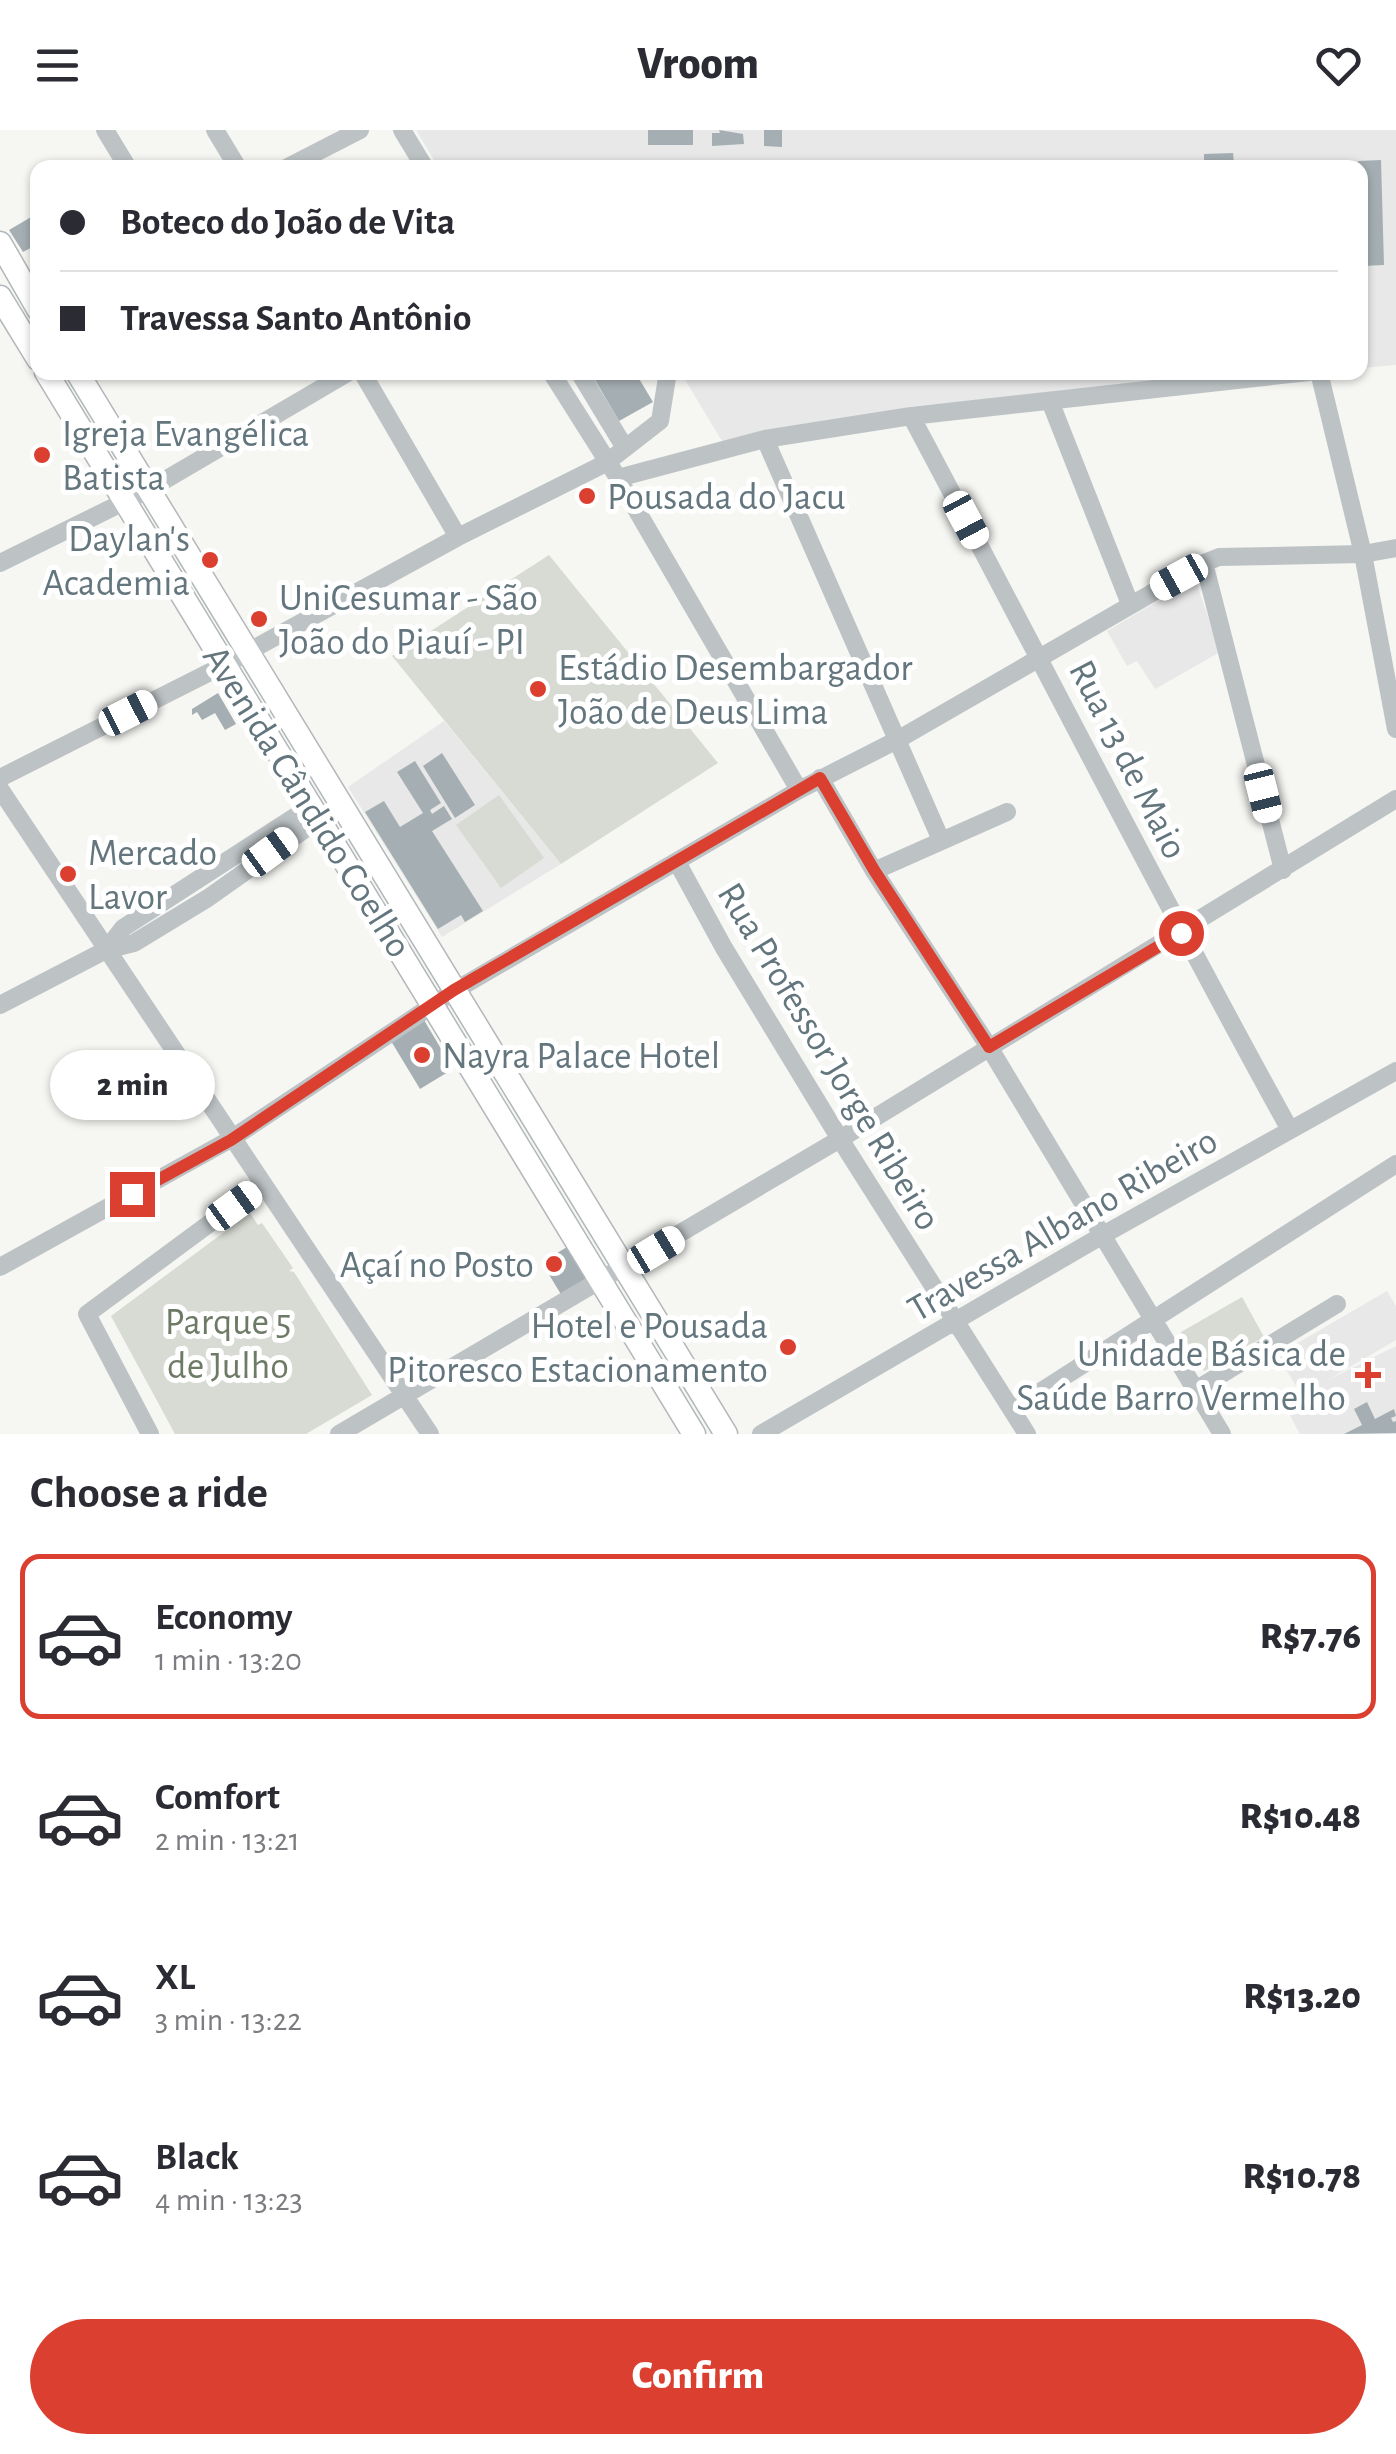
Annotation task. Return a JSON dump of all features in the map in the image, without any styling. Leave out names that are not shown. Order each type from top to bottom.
[{"type":"main road","points":[[0,243],[30,292]]},
{"type":"main road","points":[[2,305],[30,347]]},
{"type":"main road","name":"Avenida Cândido Coelho","points":[[51,380],[694,1434]]},
{"type":"main road","name":"Avenida Cândido Coelho","points":[[81,380],[726,1434]]},
{"type":"street","points":[[106,130],[123,160]]},
{"type":"street","points":[[215,130],[233,160]]},
{"type":"street","points":[[302,160],[360,130]]},
{"type":"street","points":[[402,130],[420,160]]},
{"type":"street","points":[[2,305],[30,301]]},
{"type":"street","points":[[0,563],[148,490],[335,380]]},
{"type":"street","points":[[367,380],[458,537]]},
{"type":"street","points":[[557,380],[799,790]]},
{"type":"street","points":[[583,380],[626,448]]},
{"type":"street","points":[[612,471],[626,448],[660,421],[667,380]]},
{"type":"street","points":[[0,778],[248,652],[458,537],[612,471],[765,439],[911,416],[1237,380]]},
{"type":"street","points":[[1321,380],[1362,554],[1396,729]]},
{"type":"street","points":[[1050,401],[1130,604]]},
{"type":"street","name":"Rua 13 de Maio","points":[[911,416],[1181,933],[1290,1130]]},
{"type":"street","points":[[765,439],[941,840]]},
{"type":"street","points":[[0,1268],[231,1140],[454,990],[820,778],[899,739],[1204,563],[1219,557],[1362,554],[1396,548]]},
{"type":"street","points":[[1204,563],[1283,870]]},
{"type":"street","points":[[820,778],[874,870],[989,1047],[1222,1434]]},
{"type":"street","points":[[0,788],[430,1434]]},
{"type":"street","points":[[339,1434],[840,1139],[1396,798]]},
{"type":"street","points":[[874,870],[1006,812]]},
{"type":"street","points":[[0,1005],[106,950],[134,942],[314,813]]},
{"type":"street","name":"Rua Professor Jorge Ribeiro","points":[[677,862],[724,948],[1012,1410],[1022,1432]]},
{"type":"street","name":"Travessa Albano Ribeiro","points":[[761,1434],[1103,1234],[1396,1071]]},
{"type":"street","points":[[1012,1410],[1396,1164]]},
{"type":"street","points":[[150,1434],[87,1314],[263,1184]]},
{"type":"street","points":[[1194,1391],[1337,1304]]},
{"type":"shaded area","points":[[416,130],[1396,130],[1396,365],[1368,367],[1368,160],[434,160]]},
{"type":"shaded area","points":[[685,380],[1227,380],[914,406],[722,441]]},
{"type":"shaded area","points":[[1195,579],[1220,652],[1155,689],[1137,661],[1127,666],[1107,631]]},
{"type":"shaded area","points":[[444,721],[561,864],[442,937],[348,787]]},
{"type":"shaded area","points":[[1387,1291],[1396,1306],[1396,1340],[1326,1381],[1396,1346],[1396,1434],[1300,1434],[1284,1404],[1301,1394],[1277,1355]]},
{"type":"green space","name":"Estádio Desembargador João de Deus Lima","points":[[549,555],[718,763],[561,864],[392,656]]},
{"type":"green space","points":[[499,795],[544,858],[501,888],[456,825]]},
{"type":"green space","name":"Parque 5 de Julho","points":[[250,1213],[258,1225],[262,1223],[293,1268],[289,1271],[294,1272],[372,1395],[306,1434],[175,1434],[111,1316]]},
{"type":"green space","points":[[1242,1297],[1264,1337],[1204,1371],[1181,1332]]},
{"type":"building","points":[[648,130],[693,130],[693,145],[648,145]]},
{"type":"building","points":[[719,130],[743,134],[744,144],[712,146],[712,133],[720,133]]},
{"type":"building","points":[[764,130],[782,130],[782,147],[764,146]]},
{"type":"building","points":[[1233,153],[1234,160],[1204,160],[1204,154]]},
{"type":"building","points":[[1381,160],[1384,265],[1368,266],[1368,161]]},
{"type":"building","points":[[30,218],[30,248],[23,252],[9,230]]},
{"type":"building","points":[[595,380],[640,380],[653,402],[619,421]]},
{"type":"building","points":[[218,693],[236,724],[225,730],[215,713],[202,720],[197,712],[192,715],[192,709]]},
{"type":"building","points":[[442,753],[475,805],[455,818],[423,766]]},
{"type":"building","points":[[415,761],[441,803],[430,810],[432,814],[444,806],[452,819],[432,831],[483,911],[465,922],[461,915],[438,929],[365,812],[384,801],[400,827],[423,813],[397,772]]},
{"type":"building","name":"Nayra Palace Hotel","points":[[424,1020],[453,1069],[420,1089],[391,1041]]},
{"type":"building","points":[[567,1247],[587,1280],[562,1296],[548,1273],[559,1266],[561,1259],[557,1253]]},
{"type":"building","points":[[1367,1402],[1375,1419],[1394,1409],[1396,1416],[1391,1418],[1396,1421],[1396,1433],[1344,1434],[1362,1425],[1354,1409]]},
{"type":"place","name":"Igreja Evangélica Batista","points":[[42,455]]},
{"type":"place","name":"Pousada do Jacu","points":[[587,496]]},
{"type":"place","name":"Daylan's Academia","points":[[210,560]]},
{"type":"place","name":"UniCesumar - São João do Piauí - PI","points":[[259,619]]},
{"type":"place","name":"Estádio Desembargador João de Deus Lima","points":[[538,689]]},
{"type":"place","name":"Mercado Lavor","points":[[68,874]]},
{"type":"place","name":"Nayra Palace Hotel","points":[[422,1055]]},
{"type":"place","name":"Açaí no Posto","points":[[554,1264]]},
{"type":"place","name":"Hotel e Pousada Pitoresco Estacionamento","points":[[788,1347]]},
{"type":"place","name":"Unidade Básica de Saúde Barro Vermelho","points":[[1368,1375]]},
{"type":"route","points":[[132,1194],[231,1140],[454,990],[820,778],[874,870],[989,1047],[1181,933]]}]
